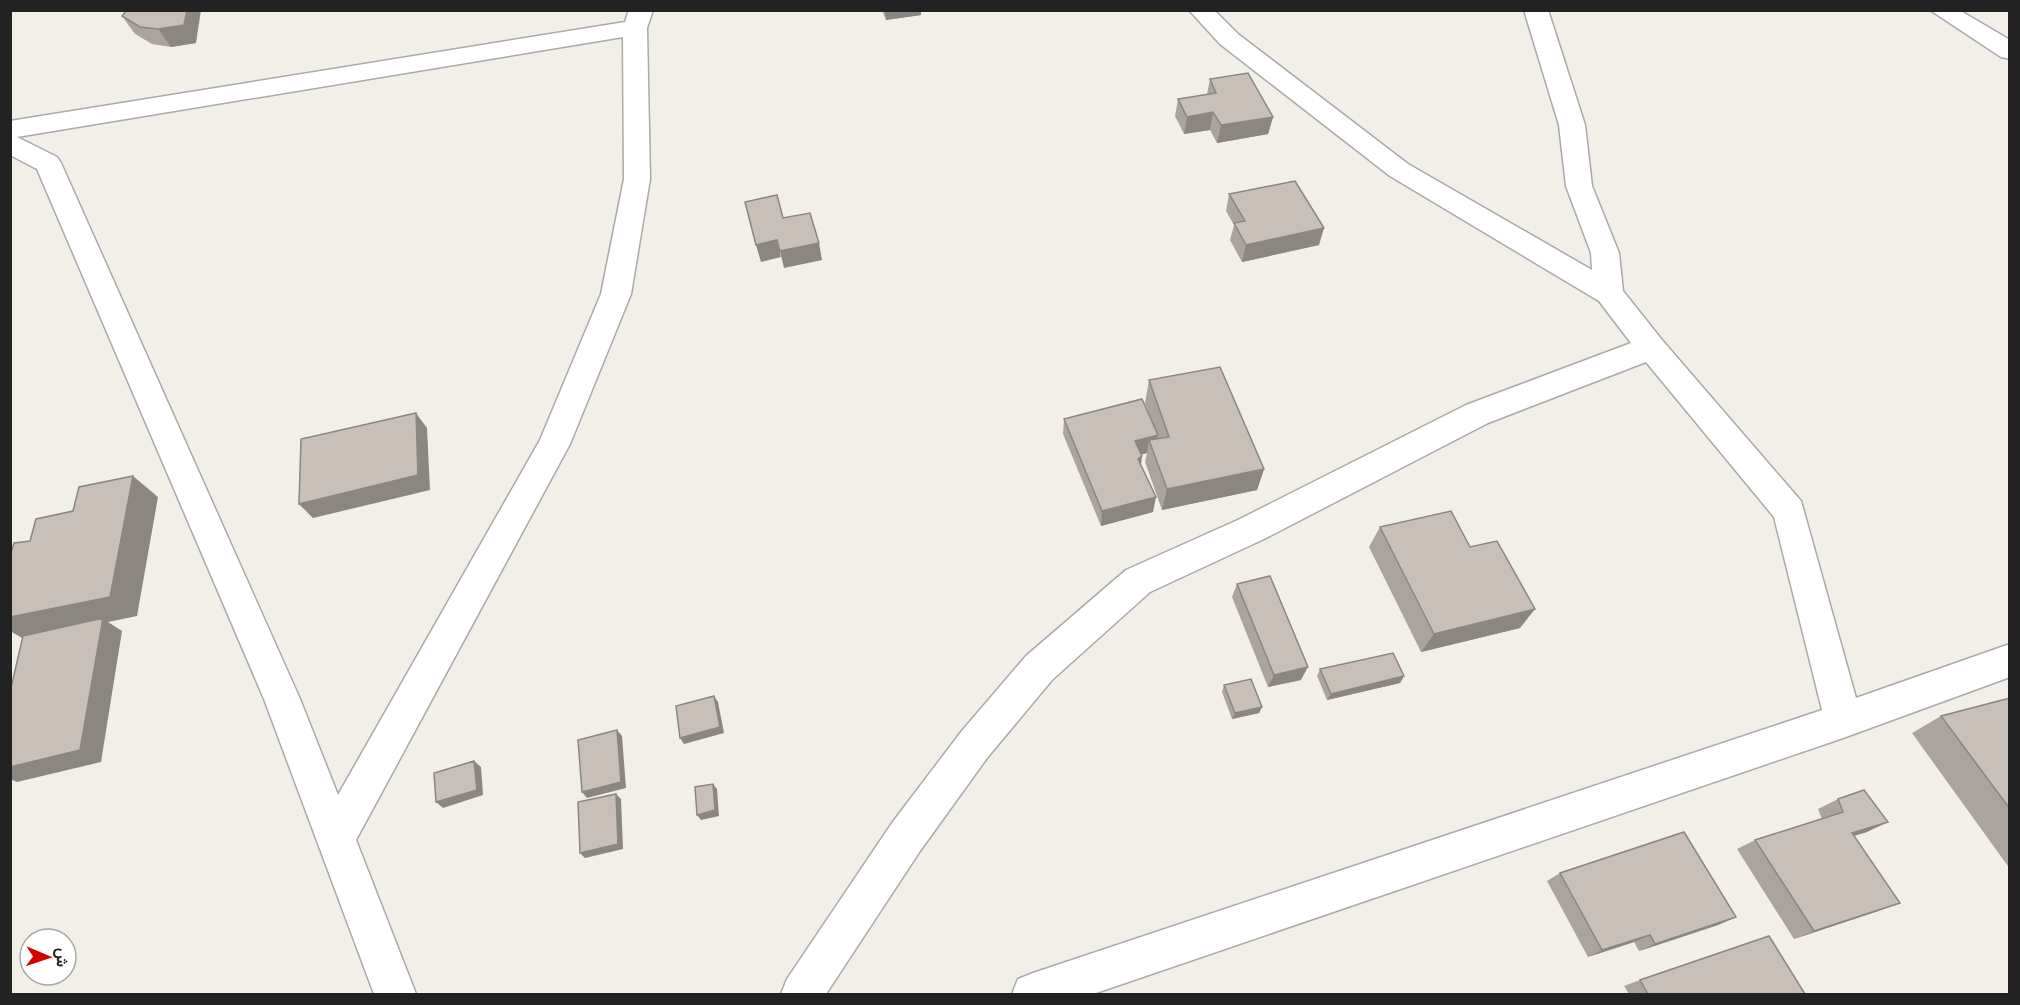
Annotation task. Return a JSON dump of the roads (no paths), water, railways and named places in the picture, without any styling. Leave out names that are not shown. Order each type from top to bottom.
[{"type":"street","points":[[1200,10],[1229,39],[1399,170],[1609,293],[1651,348],[1789,511],[1843,720]]},
{"type":"street","points":[[1536,10],[1572,125],[1579,186],[1605,252],[1609,293]]},
{"type":"street","points":[[1941,10],[1989,37],[2010,52]]},
{"type":"street","points":[[10,130],[638,19],[637,179],[616,294],[554,444],[335,838]]},
{"type":"street","points":[[10,144],[48,163],[282,699],[395,994]]},
{"type":"street","points":[[802,994],[906,837],[974,745],[1039,668],[1138,581],[1252,529],[1477,414],[1651,348]]},
{"type":"street","points":[[1033,994],[1843,720],[2010,660]]}]
